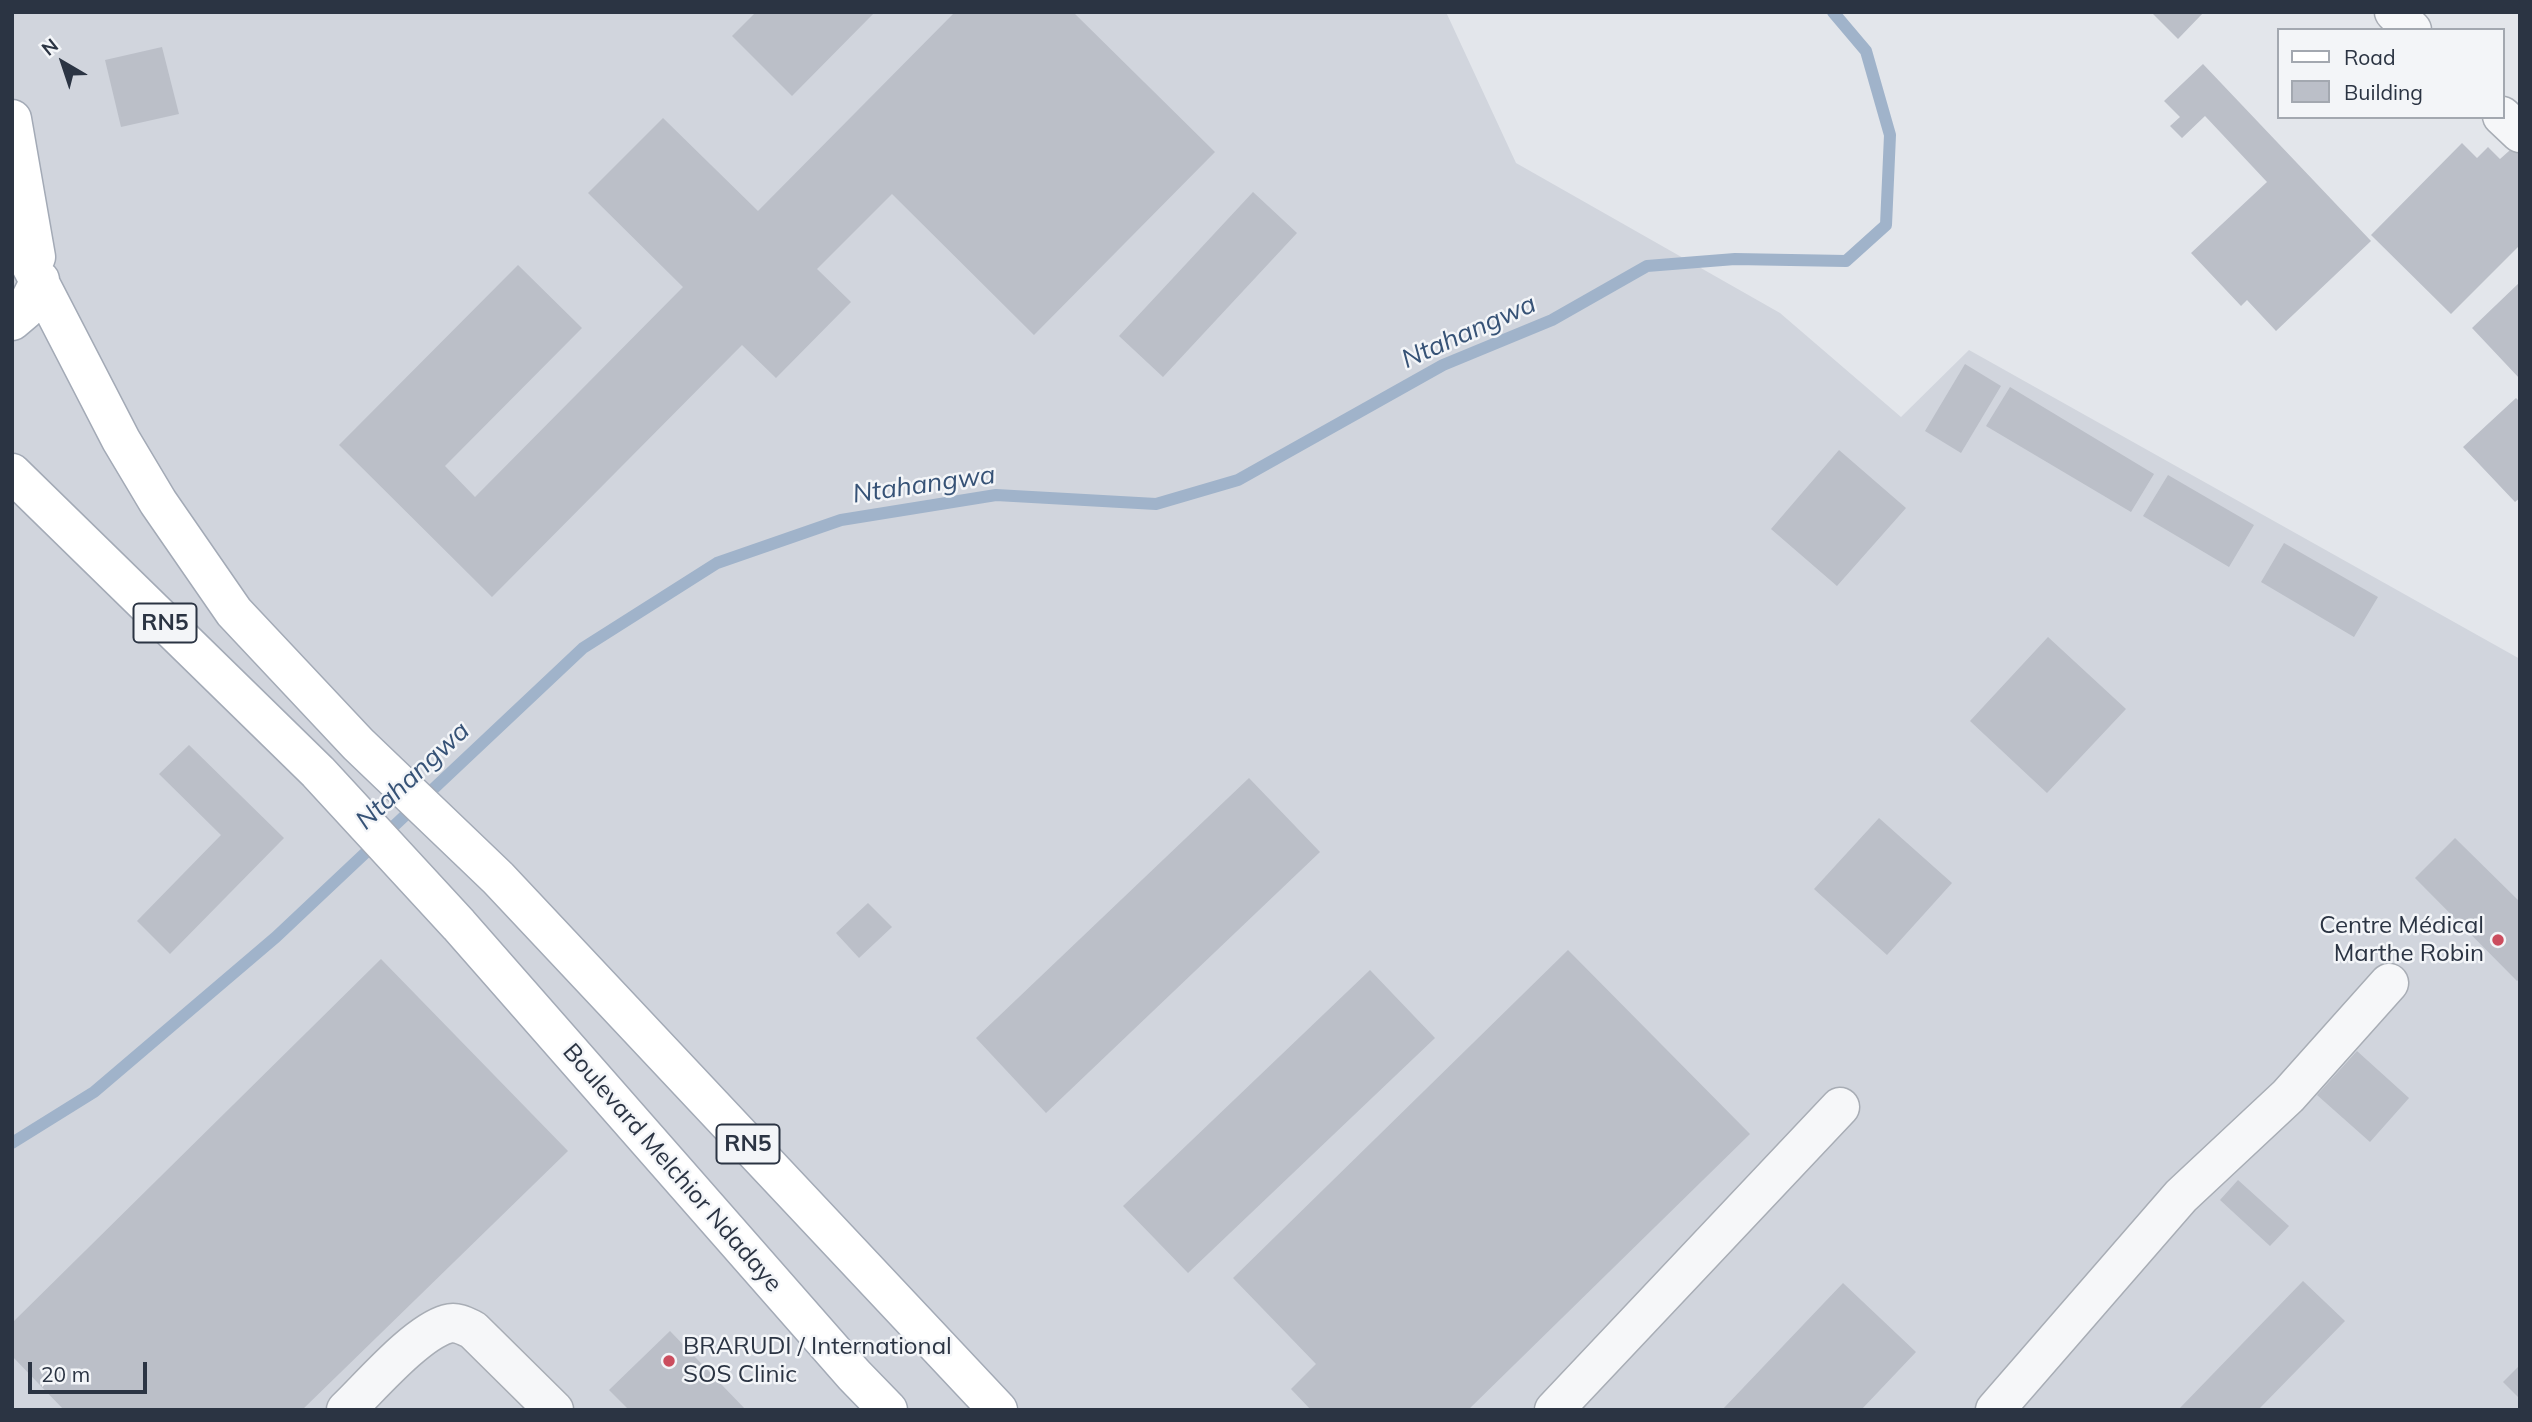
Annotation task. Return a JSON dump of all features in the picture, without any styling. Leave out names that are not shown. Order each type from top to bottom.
[{"type":"main road","points":[[12,119],[40,280],[25,310],[12,321]]},
{"type":"main road","name":"RN5","points":[[12,229],[121,440],[165,513],[234,611],[358,744],[498,878],[998,1410]]},
{"type":"main road","name":"Boulevard Melchior Ndadaye","points":[[12,473],[318,772],[458,925],[854,1375],[888,1410]]},
{"type":"street","points":[[2394,12],[2410,28]]},
{"type":"street","points":[[2504,118],[2520,133]]},
{"type":"street","points":[[1995,1410],[2181,1196],[2288,1096],[2389,983]]},
{"type":"street","points":[[1554,1410],[1840,1107]]},
{"type":"street","points":[[346,1410],[426,1334],[450,1322],[473,1330],[554,1410]]},
{"type":"shaded area","points":[[12,12],[1446,12],[1516,163],[1780,313],[1901,417],[1969,350],[2520,659],[2520,1410],[12,1410]]},
{"type":"building","points":[[756,12],[875,12],[792,96],[732,36]]},
{"type":"building","points":[[955,12],[1073,12],[1215,152],[1034,335],[892,194],[817,269],[851,302],[776,378],[742,345],[492,597],[339,445],[518,265],[582,328],[445,466],[475,497],[683,287],[588,193],[663,118],[758,211]]},
{"type":"building","points":[[2151,12],[2204,12],[2178,39]]},
{"type":"building","points":[[162,47],[179,114],[121,127],[105,60]]},
{"type":"building","points":[[2203,64],[2371,241],[2276,331],[2247,300],[2241,306],[2191,253],[2267,182],[2205,116],[2182,138],[2170,126],[2180,117],[2164,101]]},
{"type":"building","points":[[2462,143],[2477,158],[2488,147],[2500,159],[2518,143],[2520,145],[2520,245],[2451,314],[2371,235]]},
{"type":"building","points":[[1253,192],[1297,233],[1163,377],[1119,336]]},
{"type":"building","points":[[2520,282],[2520,379],[2472,328]]},
{"type":"building","points":[[1965,364],[2001,386],[1961,453],[1925,431]]},
{"type":"building","points":[[2010,387],[2154,474],[2131,512],[1986,426]]},
{"type":"building","points":[[2516,398],[2520,402],[2520,498],[2515,502],[2463,447]]},
{"type":"building","points":[[1839,450],[1906,508],[1837,586],[1771,529]]},
{"type":"building","points":[[2168,475],[2254,525],[2229,567],[2143,516]]},
{"type":"building","points":[[2284,543],[2378,597],[2354,637],[2261,582]]},
{"type":"building","points":[[2048,637],[2126,709],[2047,793],[1970,721]]},
{"type":"building","points":[[189,745],[284,838],[170,954],[137,921],[221,835],[159,774]]},
{"type":"building","points":[[1249,778],[1320,852],[1046,1113],[976,1038]]},
{"type":"building","points":[[1879,818],[1952,883],[1887,955],[1814,889]]},
{"type":"building","name":"Centre Médical Marthe Robin","points":[[2455,838],[2520,902],[2520,978],[2517,981],[2415,878]]},
{"type":"building","points":[[868,903],[892,927],[859,958],[836,933]]},
{"type":"building","points":[[1568,950],[1750,1134],[1468,1410],[1311,1410],[1291,1389],[1316,1364],[1233,1278]]},
{"type":"building","points":[[381,959],[568,1151],[302,1410],[64,1410],[12,1356],[12,1323]]},
{"type":"building","points":[[1370,970],[1435,1038],[1188,1273],[1123,1206]]},
{"type":"building","points":[[2357,1051],[2409,1098],[2370,1142],[2317,1095]]},
{"type":"building","points":[[2238,1180],[2289,1226],[2270,1246],[2220,1200]]},
{"type":"building","points":[[2303,1281],[2345,1321],[2258,1410],[2178,1410]]},
{"type":"building","points":[[1843,1283],[1916,1352],[1861,1410],[1722,1410]]},
{"type":"building","name":"BRARUDI / International SOS Clinic","points":[[670,1331],[746,1410],[629,1410],[609,1390]]},
{"type":"building","points":[[2520,1365],[2520,1399],[2503,1382]]},
{"type":"waterway","name":"Ntahangwa","points":[[12,1143],[94,1092],[276,937],[583,648],[717,563],[841,520],[996,495],[1156,504],[1238,480],[1443,365],[1552,320],[1647,266],[1735,259],[1846,261],[1886,225],[1890,135],[1866,51],[1833,12]]},
{"type":"place","name":"Centre Médical Marthe Robin","points":[[2498,940]]},
{"type":"place","name":"BRARUDI / International SOS Clinic","points":[[669,1361]]}]
